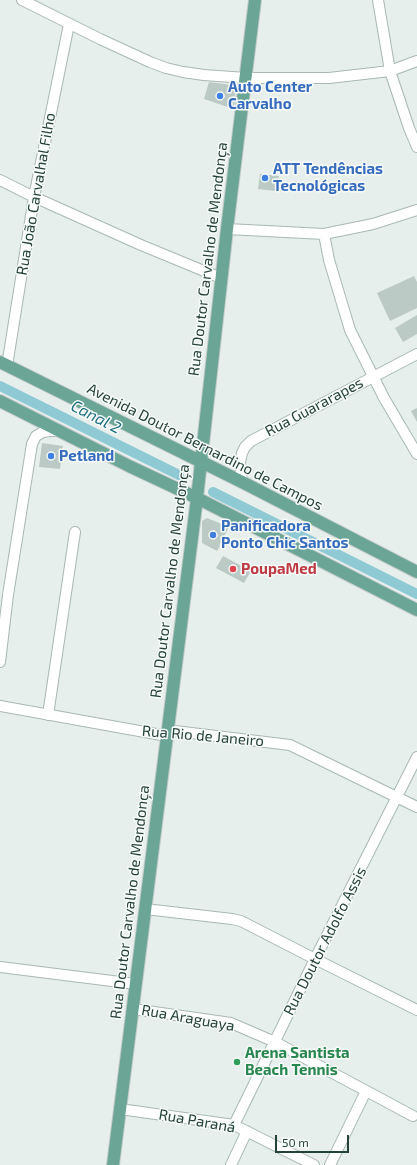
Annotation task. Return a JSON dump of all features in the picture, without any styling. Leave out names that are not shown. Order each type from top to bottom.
[{"type":"main road","name":"Rua Doutor Carvalho de Mendonça","points":[[113,1165],[197,498],[221,278],[255,0]]},
{"type":"main road","name":"Avenida Doutor Bernardino de Campos","points":[[3,364],[242,482],[417,572]]},
{"type":"main road","points":[[0,401],[58,431],[197,498],[417,610]]},
{"type":"street","points":[[22,0],[139,57],[166,68],[204,75],[246,78],[329,78],[390,71],[417,61]]},
{"type":"street","points":[[378,0],[390,71],[417,147]]},
{"type":"street","name":"Rua João Carvalhal Filho","points":[[3,364],[34,198],[69,24]]},
{"type":"street","points":[[0,180],[34,198],[140,245],[221,278]]},
{"type":"street","points":[[227,229],[324,234],[373,224],[417,210]]},
{"type":"street","points":[[324,234],[329,260],[350,330],[384,398],[417,454]]},
{"type":"street","name":"Rua Guararapes","points":[[242,482],[240,462],[242,453],[251,441],[417,354]]},
{"type":"street","points":[[0,662],[4,593],[32,444],[36,436],[43,432],[58,431]]},
{"type":"street","points":[[48,715],[75,532]]},
{"type":"street","name":"Rua Rio de Janeiro","points":[[0,706],[167,736],[175,731],[290,745],[417,807]]},
{"type":"street","name":"Rua Doutor Adolfo Assis","points":[[234,1124],[417,757]]},
{"type":"street","points":[[145,909],[241,921],[417,1010]]},
{"type":"street","points":[[0,967],[136,984]]},
{"type":"street","name":"Rua Araguaya","points":[[133,1009],[231,1023],[274,1042],[413,1116]]},
{"type":"street","points":[[330,1165],[366,1091]]},
{"type":"street","name":"Rua Paraná","points":[[120,1109],[234,1124],[314,1165]]},
{"type":"street","points":[[231,1165],[248,1131]]},
{"type":"building","name":"Auto Center Carvalho","points":[[209,82],[232,85],[236,88],[234,109],[204,99]]},
{"type":"building","points":[[260,174],[279,176],[278,183],[286,184],[285,192],[258,189]]},
{"type":"building","points":[[414,276],[417,282],[417,308],[390,321],[377,293]]},
{"type":"building","points":[[417,315],[417,334],[403,342],[395,328]]},
{"type":"building","points":[[417,408],[417,422],[411,411]]},
{"type":"building","name":"Petland","points":[[42,443],[63,446],[60,469],[39,467]]},
{"type":"building","name":"Panificadora Ponto Chic Santos","points":[[207,518],[229,527],[217,551],[202,543],[202,521]]},
{"type":"building","name":"PoupaMed","points":[[223,556],[251,571],[244,583],[216,568]]},
{"type":"waterway","name":"Canal 2","points":[[0,386],[179,475]]},
{"type":"waterway","name":"Canal 2","points":[[213,492],[417,594]]},
{"type":"place","name":"Auto Center Carvalho","points":[[220,96]]},
{"type":"place","name":"ATT Tendências Tecnológicas","points":[[265,178]]},
{"type":"place","name":"Petland","points":[[51,456]]},
{"type":"place","name":"Panificadora Ponto Chic Santos","points":[[213,535]]},
{"type":"place","name":"PoupaMed","points":[[233,569]]},
{"type":"place","name":"Arena Santista Beach Tennis","points":[[237,1062]]}]
